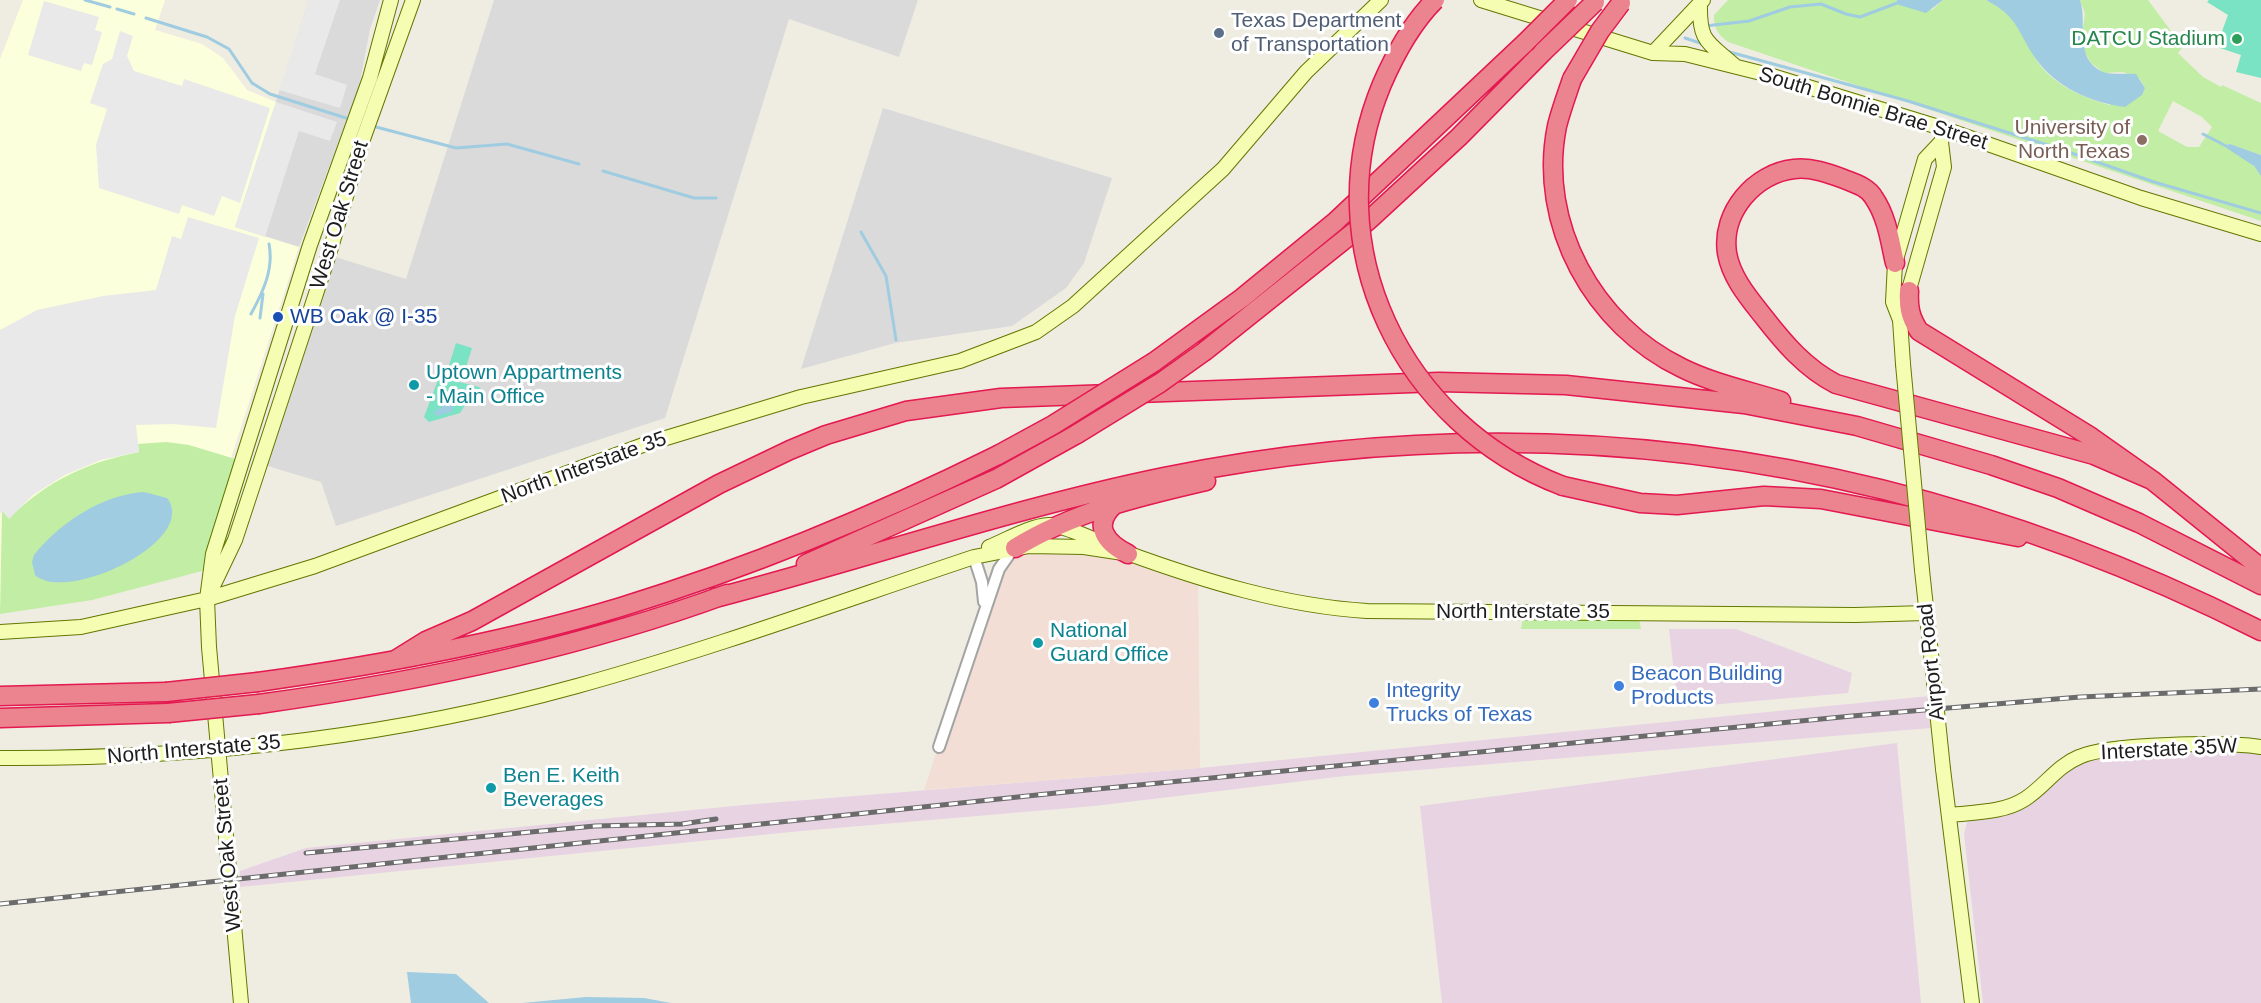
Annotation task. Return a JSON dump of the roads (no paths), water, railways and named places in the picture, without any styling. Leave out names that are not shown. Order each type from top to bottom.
[{"type":"highway","points":[[1435,0],[1410,31],[1397,53],[1367,126],[1359,173],[1359,219],[1376,301],[1403,356],[1436,400],[1487,446],[1530,472],[1563,486],[1607,497],[1658,504],[1707,503],[1764,496],[1821,499],[2072,548]]},
{"type":"highway","points":[[0,696],[166,692],[258,682],[397,659],[517,635],[621,607],[790,548],[998,455],[1053,425],[1154,362],[1242,298],[1327,229],[1568,0]]},
{"type":"highway","points":[[716,598],[820,559],[996,479],[1077,434],[1160,383],[1205,351],[1369,220],[1451,144],[1596,1]]},
{"type":"highway","points":[[1622,2],[1600,31],[1572,79],[1557,127],[1555,190],[1572,253],[1581,273],[1604,308],[1631,335],[1683,369],[2058,488],[2150,528],[2261,585]]},
{"type":"highway","points":[[1895,263],[1886,223],[1873,196],[1854,182],[1810,169],[1781,171],[1757,185],[1738,204],[1729,226],[1727,252],[1732,270],[1740,285],[1780,337],[1817,374],[1836,384],[2094,455],[2152,480]]},
{"type":"highway","points":[[1910,291],[1908,306],[1911,319],[1919,331],[2091,437],[2152,480],[2261,568]]},
{"type":"highway","points":[[397,659],[426,641],[481,616],[754,466],[826,435],[906,411],[938,405],[1019,397],[1364,384],[1491,383],[1566,385],[1700,398],[1789,411],[1857,426]]},
{"type":"highway","points":[[0,718],[168,713],[260,704],[381,686],[465,669],[601,634],[716,598],[1111,488],[1226,466],[1385,447],[1492,441],[1625,447],[1725,458],[1828,476],[1893,491],[1961,509],[2072,548],[2135,572],[2261,631]]},
{"type":"highway","points":[[1016,548],[1055,525],[1115,504],[1211,480],[1269,472],[1385,447]]},
{"type":"highway","points":[[1115,504],[1104,519],[1104,531],[1108,541],[1128,554]]},
{"type":"main road","name":"West Oak Street","points":[[241,1003],[207,599],[213,554],[308,249],[370,78],[391,0]]},
{"type":"main road","name":"West Oak Street","points":[[207,599],[235,540],[334,241],[362,142],[413,0]]},
{"type":"main road","points":[[1364,18],[1368,0]]},
{"type":"main road","name":"North Interstate 35","points":[[0,632],[81,627],[207,599],[315,566],[643,445],[801,397],[960,361],[1043,328],[1068,310],[1234,158],[1306,72],[1381,0]]},
{"type":"main road","name":"South Bonnie Brae Street","points":[[1481,0],[1653,53],[1685,54],[1736,66],[1943,136],[2261,234]]},
{"type":"main road","points":[[1653,53],[1702,2]]},
{"type":"main road","points":[[1702,2],[1699,27],[1703,38],[1736,66]]},
{"type":"main road","name":"Airport Road","points":[[1943,136],[1925,159],[1895,263],[1893,302],[1900,320],[1926,613],[1972,1003]]},
{"type":"main road","name":"Airport Road","points":[[1900,320],[1944,167],[1943,136]]},
{"type":"main road","points":[[228,505],[244,511]]},
{"type":"main road","name":"North Interstate 35","points":[[974,557],[978,551],[1037,528],[1055,525],[1128,554],[1243,590],[1314,606],[1349,610],[1397,613],[1660,612],[1855,615],[1926,613]]},
{"type":"main road","name":"North Interstate 35","points":[[0,758],[116,758],[219,750],[416,723],[575,687],[974,557],[1016,548],[1075,547],[1128,554]]},
{"type":"main road","name":"Interstate 35W","points":[[1950,815],[1999,809],[2016,804],[2027,798],[2067,763],[2096,752],[2199,746],[2261,747]]},
{"type":"street","points":[[939,747],[982,614],[1003,561],[1016,548]]},
{"type":"street","points":[[974,557],[984,589],[982,614]]},
{"type":"water","points":[[1897,0],[1943,0],[1926,13],[1896,4]]},
{"type":"water","points":[[1986,0],[2080,0],[2083,40],[2088,58],[2103,72],[2136,74],[2145,88],[2142,95],[2125,107],[2087,97],[2064,86],[2036,59],[2011,19],[1997,6]]},
{"type":"water","points":[[2230,144],[2261,155],[2261,176],[2254,166],[2228,149],[2226,145]]},
{"type":"water","points":[[451,386],[465,390],[463,398],[455,396],[452,412],[436,416],[434,412],[443,406],[437,405],[442,399],[439,395],[441,393],[448,397]]},
{"type":"water","points":[[144,492],[167,498],[172,515],[165,532],[148,549],[125,564],[99,575],[73,581],[51,582],[35,575],[32,562],[34,555],[44,543],[69,522],[112,499]]},
{"type":"water","points":[[407,972],[456,974],[489,1003],[411,1003]]},
{"type":"water","points":[[586,997],[644,998],[671,1003],[522,1003]]},
{"type":"waterway","points":[[85,0],[110,7]]},
{"type":"waterway","points":[[1705,26],[1749,21],[1790,7],[1821,4],[1860,17],[1905,0]]},
{"type":"waterway","points":[[117,9],[134,14]]},
{"type":"waterway","points":[[146,18],[207,37],[229,49],[252,83],[270,94],[346,118]]},
{"type":"waterway","points":[[1685,38],[1703,44]]},
{"type":"waterway","points":[[1726,51],[1908,101],[2057,148],[2154,182],[2261,213]]},
{"type":"waterway","points":[[376,127],[456,148],[507,144],[579,164]]},
{"type":"waterway","points":[[2203,134],[2228,147]]},
{"type":"waterway","points":[[603,171],[694,198],[716,198]]},
{"type":"waterway","points":[[861,232],[886,276],[896,340]]},
{"type":"waterway","points":[[251,314],[269,271],[269,244]]},
{"type":"waterway","points":[[260,318],[263,294]]},
{"type":"railway","points":[[0,904],[1056,793],[1852,716],[2080,697],[2261,689]]},
{"type":"railway","points":[[306,853],[595,826],[682,824],[716,819]]},
{"type":"place","name":"Texas Department of Transportation","points":[[1219,33]]},
{"type":"place","name":"DATCU Stadium","points":[[2237,39]]},
{"type":"place","name":"University of North Texas","points":[[2142,140]]},
{"type":"place","name":"WB Oak @ I-35","points":[[278,317]]},
{"type":"place","name":"Uptown Appartments - Main Office","points":[[414,385]]},
{"type":"place","name":"National Guard Office","points":[[1038,643]]},
{"type":"place","name":"Beacon Building Products","points":[[1619,686]]},
{"type":"place","name":"Integrity Trucks of Texas","points":[[1374,703]]},
{"type":"place","name":"Ben E. Keith Beverages","points":[[491,788]]}]
